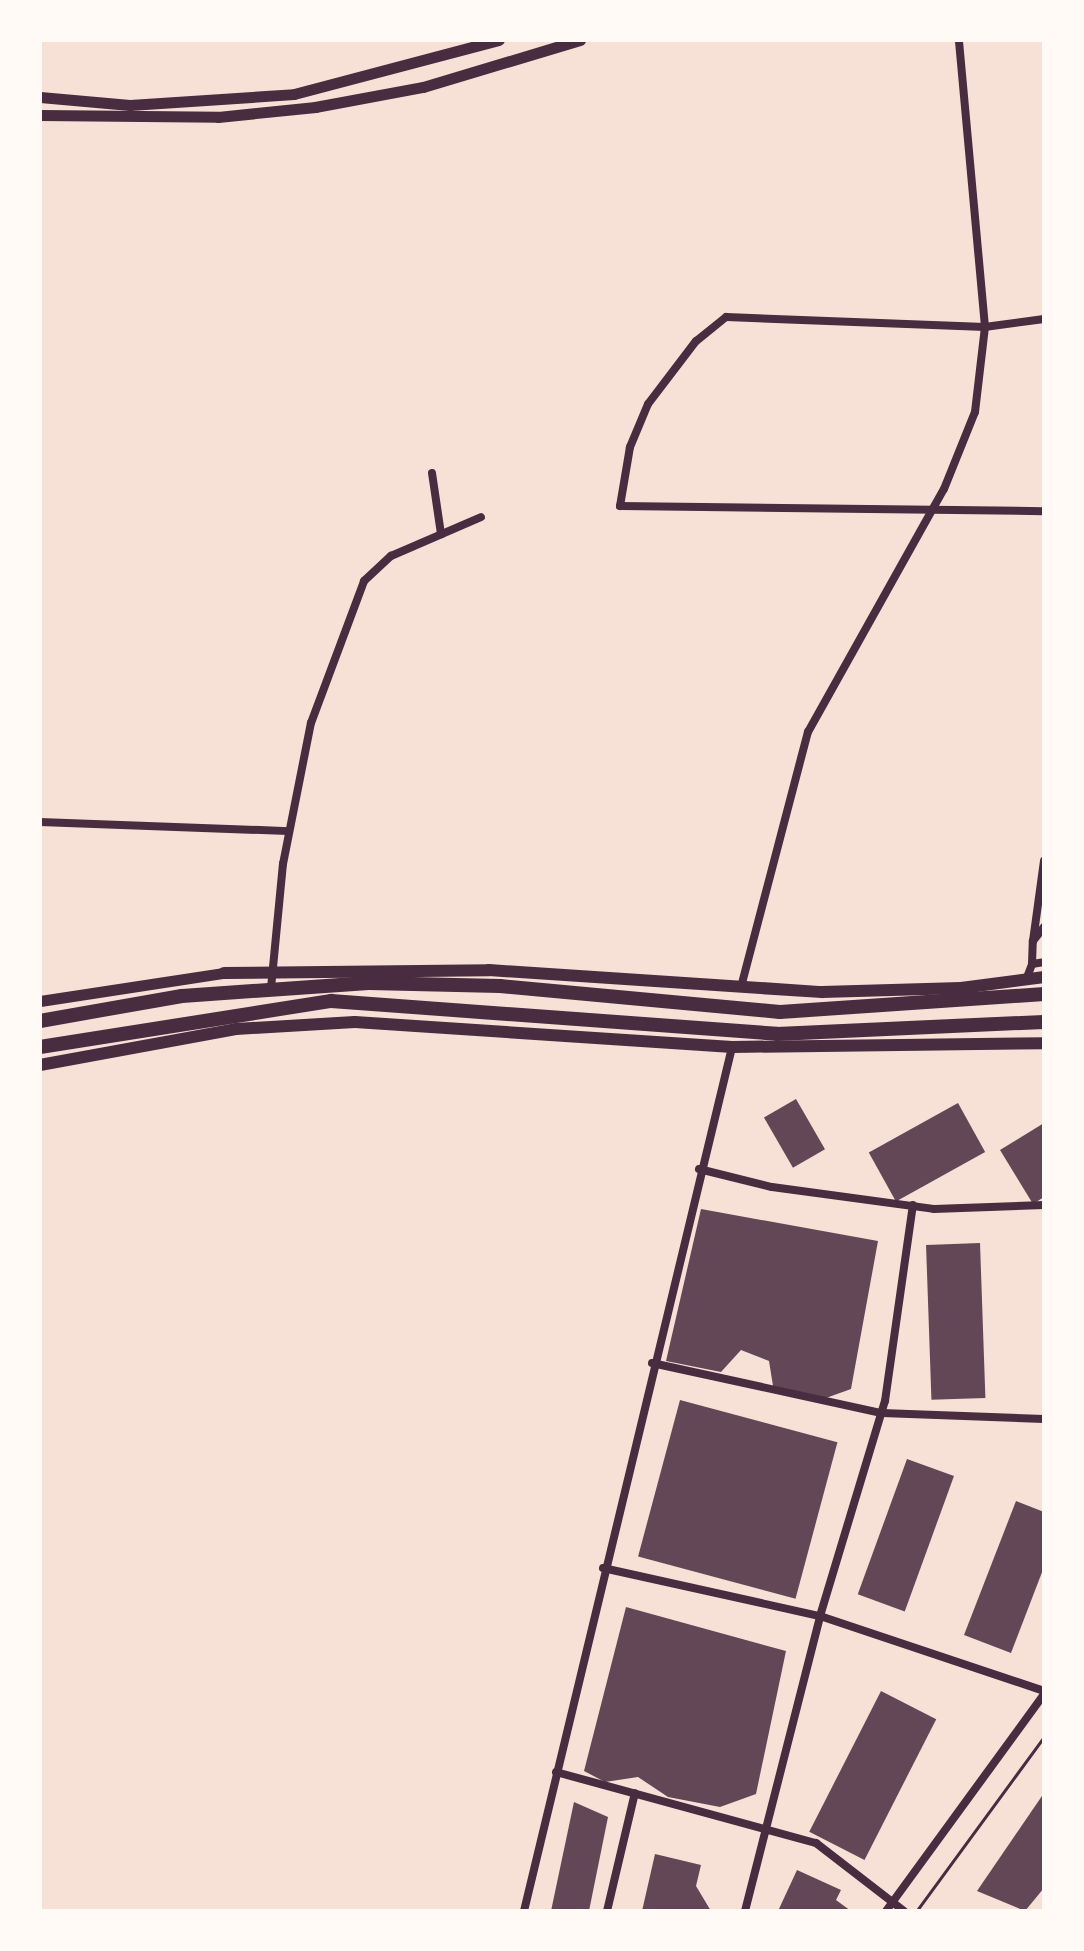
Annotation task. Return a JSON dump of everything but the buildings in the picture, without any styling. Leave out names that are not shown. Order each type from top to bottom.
[{"type":"highway","points":[[40,1021],[271,988],[500,986],[780,1012],[1044,994]]},
{"type":"highway","points":[[40,1047],[331,1001],[777,1034],[1044,1022]]},
{"type":"main road","points":[[40,97],[130,105],[294,94],[499,40]]},
{"type":"main road","points":[[40,114],[218,117],[314,107],[424,87],[580,40]]},
{"type":"main road","points":[[40,1000],[224,973],[272,970],[488,970],[822,992],[1044,976]]},
{"type":"main road","points":[[40,1065],[236,1029],[355,1022],[732,1047],[1044,1043]]},
{"type":"street","points":[[741,987],[808,732],[934,508],[974,412],[985,326],[959,40]]},
{"type":"street","points":[[1044,319],[985,326],[726,317],[696,341],[648,404],[630,447],[620,506],[1044,511]]},
{"type":"street","points":[[432,474],[441,534]]},
{"type":"street","points":[[271,988],[289,831],[311,722],[364,580],[392,556],[480,517]]},
{"type":"street","points":[[40,822],[289,831]]},
{"type":"street","points":[[1026,980],[1032,964],[1044,861]]},
{"type":"street","points":[[1034,941],[1044,927]]},
{"type":"street","points":[[1032,964],[1044,962]]},
{"type":"street","points":[[524,1911],[652,1363],[732,1047]]},
{"type":"street","points":[[699,1169],[772,1186],[913,1205],[1044,1204]]},
{"type":"street","points":[[746,1911],[820,1616],[882,1412],[913,1205]]},
{"type":"street","points":[[652,1363],[882,1412],[1044,1420]]},
{"type":"street","points":[[603,1568],[820,1616],[1044,1693],[886,1911]]},
{"type":"street","points":[[556,1772],[770,1826],[816,1842],[904,1911]]},
{"type":"street","points":[[608,1911],[636,1793]]},
{"type":"path","points":[[916,1911],[1044,1737]]}]
